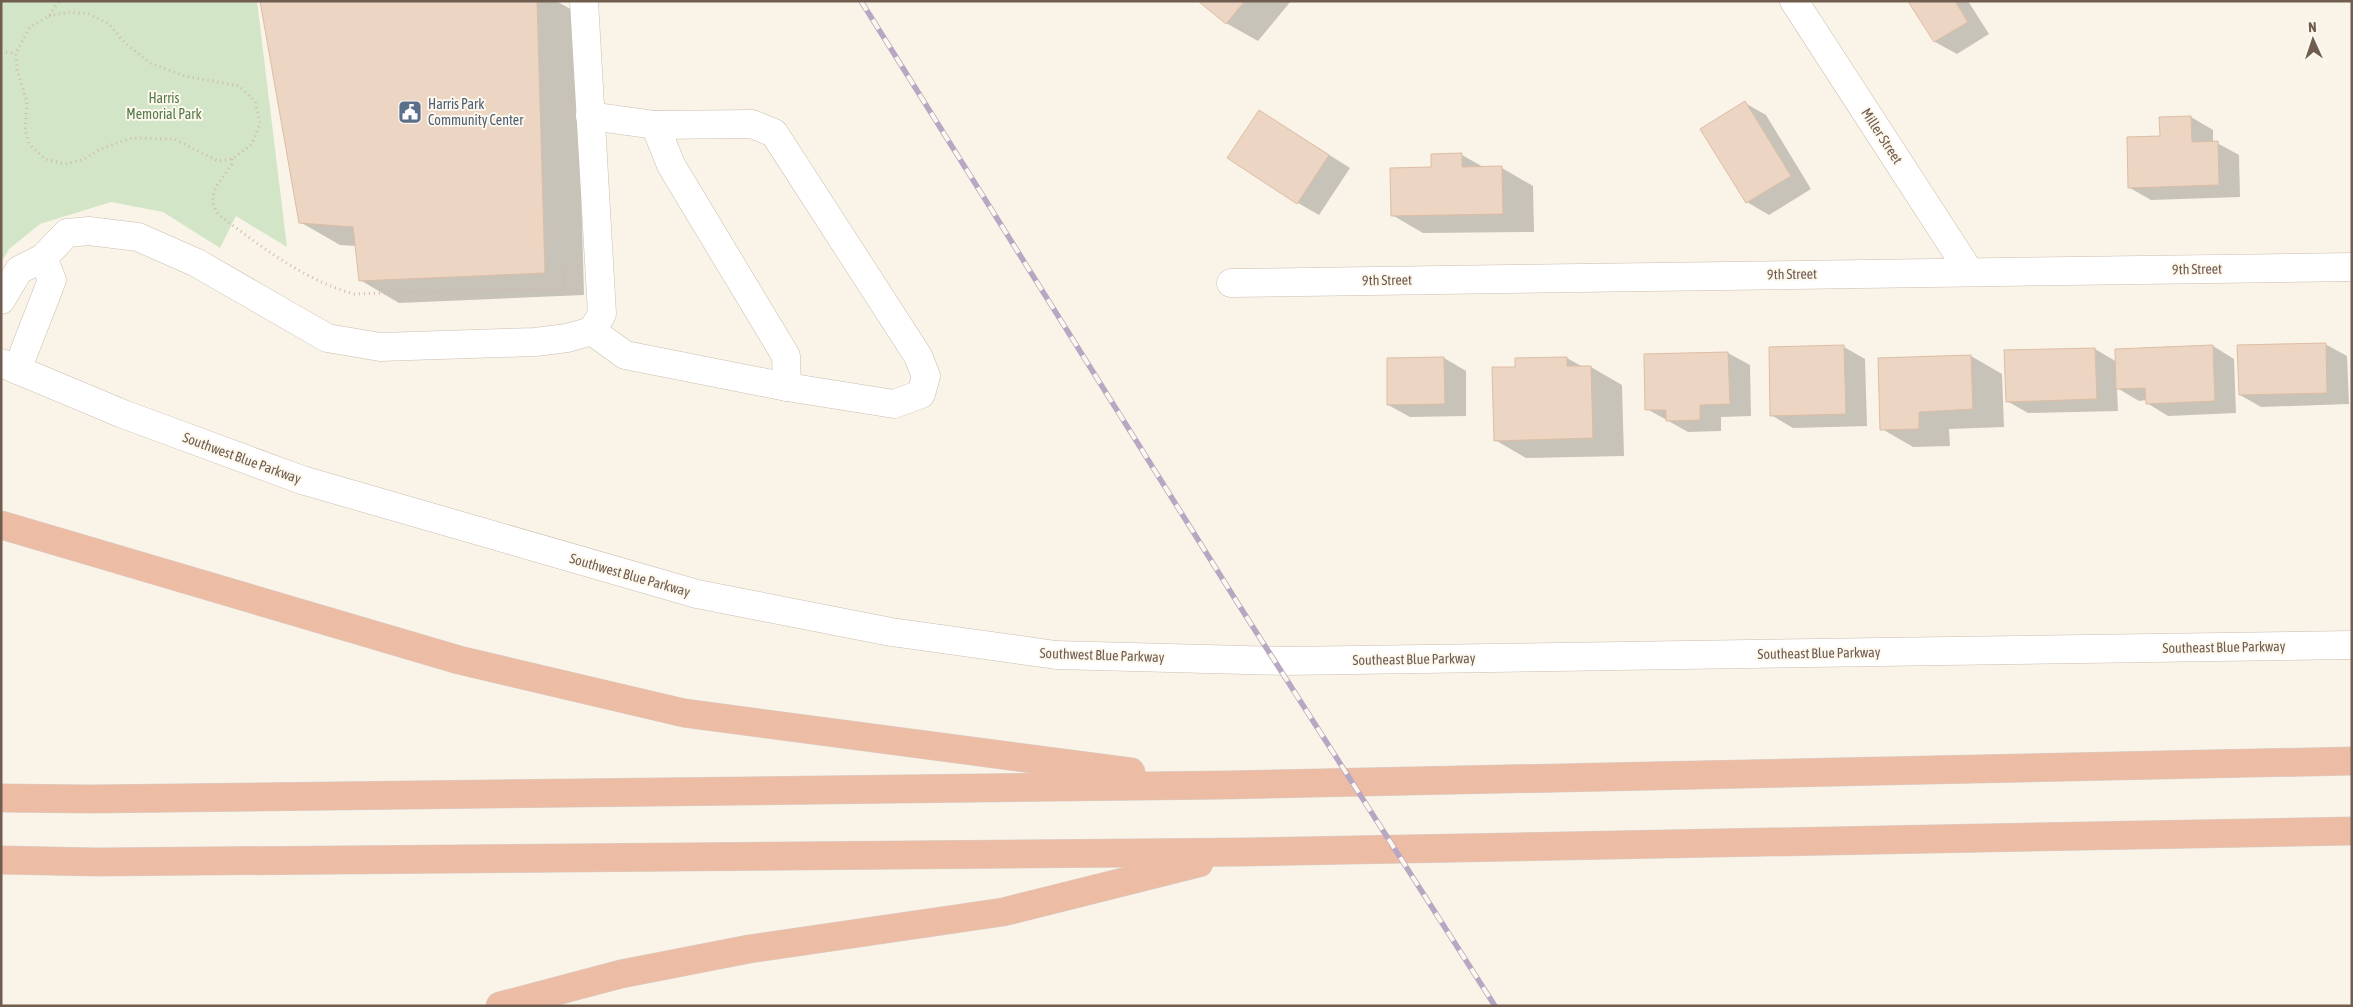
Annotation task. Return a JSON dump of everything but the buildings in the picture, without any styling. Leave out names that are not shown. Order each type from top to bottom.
[{"type":"highway","points":[[6,528],[459,660],[684,713],[1226,785]]},
{"type":"highway","points":[[1,798],[91,799],[1226,785],[2352,761]]},
{"type":"highway","points":[[1,860],[98,862],[1244,852],[2352,831]]},
{"type":"highway","points":[[500,1006],[621,974],[749,949],[1003,912],[1244,852]]},
{"type":"street","points":[[584,1],[602,314],[592,332]]},
{"type":"street","name":"Miller Street","points":[[1794,1],[1969,271]]},
{"type":"street","points":[[1,300],[19,270],[43,258],[67,234],[89,231],[138,237],[197,263],[326,338],[380,347],[535,342],[567,338],[592,332],[625,354],[787,387],[894,404],[921,394],[926,376],[918,356],[774,133],[752,124],[655,125],[590,116]]},
{"type":"street","points":[[655,125],[671,165],[786,356],[787,387]]},
{"type":"street","points":[[9,366],[52,280],[43,258]]},
{"type":"street","name":"9th Street","points":[[1232,283],[2352,267]]},
{"type":"street","name":"Southwest Blue Parkway","points":[[9,366],[123,414],[302,480],[697,594],[892,632],[1056,655],[1285,661]]},
{"type":"street","name":"Southeast Blue Parkway","points":[[1285,661],[2352,645]]},
{"type":"path","points":[[49,16],[59,1]]},
{"type":"path","points":[[68,12],[89,14],[109,24],[124,42],[150,63],[185,76],[239,86],[255,101],[260,123],[252,144],[232,159],[218,161],[174,139],[132,138],[100,149],[83,160],[65,164],[44,159],[30,145],[25,130],[27,102],[17,70],[16,53],[30,27],[49,16],[68,12]]},
{"type":"path","points":[[1,52],[16,53]]},
{"type":"path","points":[[232,159],[232,164],[212,195],[212,205],[219,216],[309,277],[347,292],[354,294],[565,288],[564,258]]},
{"type":"green space","name":"Harris Memorial Park","points":[[1,1],[257,1],[287,247],[236,216],[220,248],[163,212],[111,202],[40,224],[9,249],[1,263]]},
{"type":"railway","points":[[861,1],[1237,602],[1495,1006]]},
{"type":"place","name":"Harris Park Community Center","points":[[410,112]]}]
